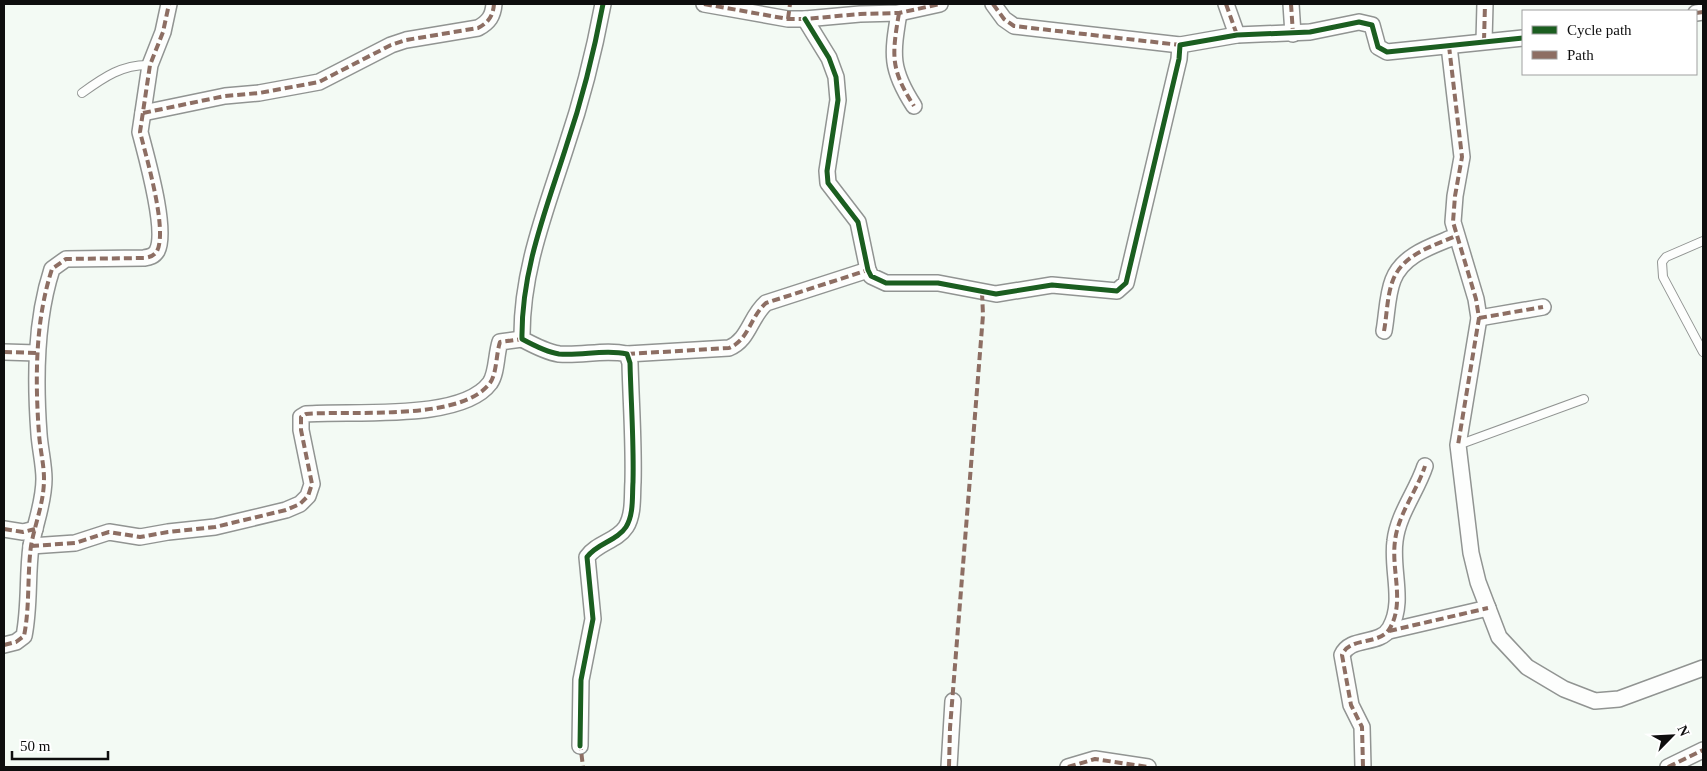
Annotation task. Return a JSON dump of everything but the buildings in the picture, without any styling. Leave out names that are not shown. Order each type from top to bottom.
[{"type":"street","points":[[4,645],[16,642],[24,636],[28,611],[32,546],[43,501],[44,476],[38,433],[37,353],[47,284],[52,268],[66,259],[144,258],[153,256],[158,250],[156,202],[140,132],[150,65],[163,32],[171,4]]},
{"type":"street","points":[[143,113],[225,96],[259,93],[320,82],[391,45],[406,40],[478,28],[488,23],[493,14],[494,4]]},
{"type":"street","points":[[522,338],[522,305],[531,258],[580,103],[603,4]]},
{"type":"street","points":[[704,4],[789,11],[805,19],[899,13],[940,4]]},
{"type":"street","points":[[993,4],[1004,19],[1014,26],[1180,45],[1237,35],[1293,34],[1363,21],[1372,25],[1376,43],[1383,52],[1522,38]]},
{"type":"street","points":[[1226,4],[1237,35]]},
{"type":"street","points":[[1291,4],[1293,34]]},
{"type":"street","points":[[1484,41],[1485,4]]},
{"type":"street","points":[[899,13],[894,63],[901,87],[914,106]]},
{"type":"street","points":[[805,19],[829,58],[836,77],[838,100],[827,171],[828,183],[858,222],[868,270],[871,276],[886,283],[938,283],[996,294],[1052,284],[1107,291],[1122,288],[1129,274],[1153,178],[1179,59],[1180,45]]},
{"type":"street","points":[[1449,46],[1462,157],[1455,196],[1453,222],[1472,283],[1479,318],[1458,444],[1471,553],[1499,637],[1527,667],[1564,689],[1595,701],[1607,702],[1619,699],[1703,668]]},
{"type":"street","points":[[1384,331],[1393,280],[1399,270],[1417,253],[1456,236]]},
{"type":"street","points":[[32,546],[75,543],[109,532],[140,537],[215,527],[286,510],[300,504],[308,496],[312,484],[301,430],[301,417],[306,414],[430,410],[467,398],[484,389],[492,381],[500,342],[522,338],[558,354],[617,352],[627,354],[729,348],[737,345],[743,338],[756,311],[766,303],[868,270]]},
{"type":"street","points":[[1479,318],[1543,306]]},
{"type":"street","points":[[4,352],[37,353]]},
{"type":"street","points":[[580,746],[581,680],[593,619],[587,557],[622,532],[627,524],[632,506],[634,429],[630,363],[627,354]]},
{"type":"street","points":[[1389,631],[1397,608],[1395,542],[1399,524],[1425,466]]},
{"type":"street","points":[[4,529],[23,532],[35,530]]},
{"type":"street","points":[[1363,767],[1362,727],[1350,705],[1342,655],[1350,645],[1378,638],[1389,631],[1488,608]]},
{"type":"street","points":[[949,767],[953,701]]},
{"type":"street","points":[[1668,767],[1703,750]]},
{"type":"street","points":[[1068,767],[1095,759],[1148,767]]},
{"type":"lane","points":[[82,93],[114,72],[128,66],[150,65]]},
{"type":"lane","points":[[1703,241],[1666,257],[1662,262],[1662,268],[1663,277],[1703,352]]},
{"type":"lane","points":[[1458,444],[1584,399]]},
{"type":"marked path","points":[[4,645],[16,642],[24,636],[31,546],[43,496],[44,473],[39,434],[37,372],[42,309],[52,269],[66,259],[148,257],[156,253],[160,241],[155,193],[140,132],[150,65],[163,32],[169,4]]},
{"type":"marked path","points":[[143,113],[225,96],[259,93],[319,82],[391,45],[406,40],[478,28],[490,18],[494,4]]},
{"type":"marked path","points":[[704,4],[788,19],[899,13],[940,4]]},
{"type":"marked path","points":[[788,19],[790,4]]},
{"type":"marked path","points":[[993,4],[1004,19],[1014,26],[1180,45]]},
{"type":"marked path","points":[[1226,4],[1237,35]]},
{"type":"marked path","points":[[1291,4],[1293,34]]},
{"type":"marked path","points":[[1484,41],[1485,4]]},
{"type":"marked path","points":[[1697,13],[1703,12]]},
{"type":"marked path","points":[[899,13],[894,51],[895,61],[901,82],[914,106]]},
{"type":"marked path","points":[[1449,46],[1462,157],[1455,196],[1453,222],[1476,299],[1479,318],[1458,445]]},
{"type":"marked path","points":[[1384,331],[1389,292],[1398,271],[1411,257],[1456,236]]},
{"type":"marked path","points":[[627,354],[729,348],[741,340],[756,315],[766,303],[868,270]]},
{"type":"marked path","points":[[949,767],[950,728],[983,315],[982,292]]},
{"type":"marked path","points":[[1479,318],[1543,307]]},
{"type":"marked path","points":[[31,546],[75,543],[109,532],[140,537],[215,527],[286,510],[300,504],[308,496],[312,484],[301,430],[301,417],[306,414],[326,413],[404,412],[455,404],[476,395],[490,383],[494,374],[500,342],[522,339]]},
{"type":"marked path","points":[[4,352],[37,353]]},
{"type":"marked path","points":[[1363,767],[1362,727],[1351,705],[1342,655],[1351,645],[1379,637],[1390,628],[1397,608],[1394,552],[1397,531],[1425,466]]},
{"type":"marked path","points":[[4,529],[23,532],[35,529]]},
{"type":"marked path","points":[[1389,631],[1488,608]]},
{"type":"marked path","points":[[580,742],[583,767]]},
{"type":"marked path","points":[[1668,767],[1703,750]]},
{"type":"marked path","points":[[1068,767],[1095,759],[1148,767]]},
{"type":"cycle path","points":[[580,746],[581,680],[593,619],[587,557],[596,548],[622,532],[629,522],[631,511],[633,452],[630,363],[627,354],[610,352],[559,354],[544,350],[522,339],[523,314],[530,265],[582,94],[592,58],[603,4]]},
{"type":"cycle path","points":[[805,19],[829,58],[836,77],[838,100],[827,171],[828,183],[858,222],[868,270],[871,276],[886,283],[938,283],[996,294],[1052,285],[1117,291],[1126,283],[1179,59],[1180,45],[1237,35],[1310,32],[1359,22],[1372,25],[1378,47],[1387,52],[1522,38]]}]
